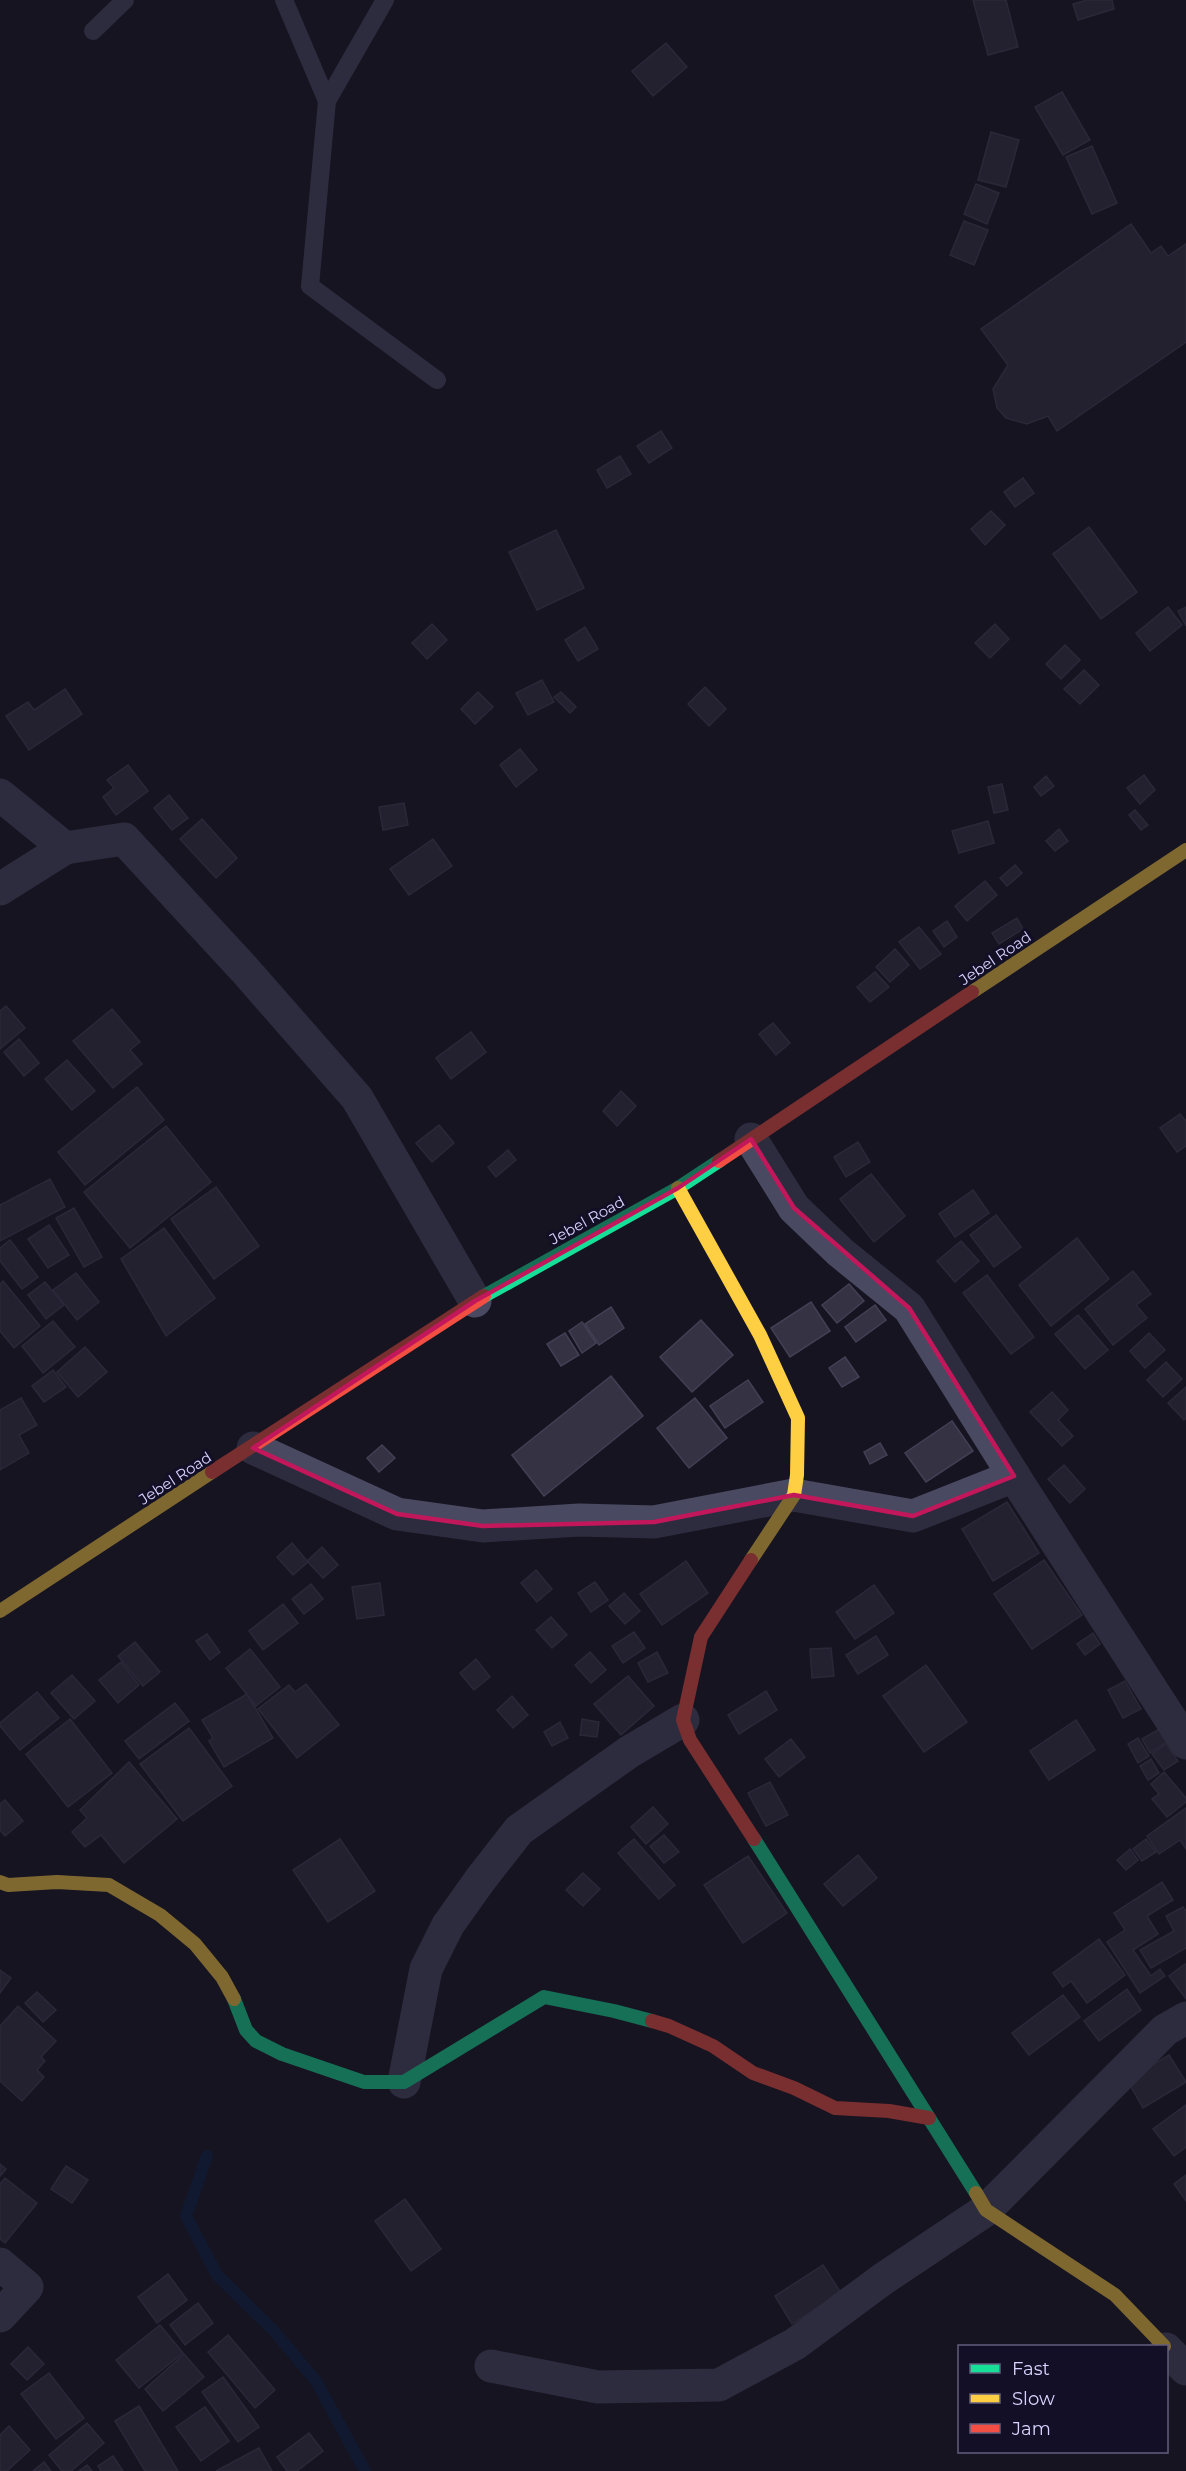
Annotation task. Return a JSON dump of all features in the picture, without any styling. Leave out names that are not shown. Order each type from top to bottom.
[{"type":"street","points":[[0,795],[64,848]]},
{"type":"street","points":[[0,889],[64,848],[124,839],[244,969],[357,1098],[475,1301]]},
{"type":"street","name":"Jebel Road","points":[[0,1611],[475,1301],[678,1188],[1186,850]]},
{"type":"street","points":[[751,1139],[794,1208],[840,1252],[909,1308],[1186,1743]]},
{"type":"street","points":[[678,1188],[760,1335],[798,1418],[797,1475],[794,1495],[701,1636],[683,1720],[690,1740],[986,2210],[1115,2295],[1163,2345]]},
{"type":"street","points":[[253,1448],[397,1514],[483,1526],[579,1520],[654,1522],[794,1495],[913,1516],[1014,1476]]},
{"type":"street","points":[[404,2082],[426,1969],[448,1925],[480,1880],[519,1830],[629,1752],[683,1720]]},
{"type":"street","points":[[0,1882],[8,1885],[57,1882],[109,1884],[160,1915],[195,1944],[222,1977],[238,2006],[246,2030],[256,2041],[282,2054],[364,2082],[404,2082],[544,1997],[614,2011],[669,2026],[713,2046],[753,2073],[794,2088],[835,2108],[889,2111],[929,2118]]},
{"type":"street","points":[[491,2366],[598,2387],[719,2385],[795,2344],[883,2279],[986,2210],[1165,2030],[1186,2018]]},
{"type":"street","points":[[0,2264],[27,2288],[0,2316]]},
{"type":"street","points":[[1168,2350],[1186,2369]]},
{"type":"lane","points":[[93,31],[124,0]]},
{"type":"lane","points":[[284,0],[327,101]]},
{"type":"lane","points":[[385,0],[327,101],[310,286],[437,380]]},
{"type":"highlighted area","points":[[751,1139],[794,1208],[909,1308],[1014,1476],[913,1516],[794,1495],[654,1522],[483,1526],[397,1514],[253,1448],[475,1301],[678,1188]]},
{"type":"building","points":[[973,0],[1006,0],[1018,47],[988,55]]},
{"type":"building","points":[[1087,0],[1112,0],[1114,9],[1078,20],[1073,4]]},
{"type":"building","points":[[666,43],[687,67],[653,96],[632,71]]},
{"type":"building","points":[[1062,92],[1090,140],[1063,155],[1035,107]]},
{"type":"building","points":[[991,132],[1019,140],[1006,187],[978,180]]},
{"type":"building","points":[[1092,146],[1117,203],[1092,214],[1066,157]]},
{"type":"building","points":[[976,184],[999,193],[987,224],[964,214]]},
{"type":"building","points":[[964,221],[988,230],[974,265],[950,255]]},
{"type":"building","points":[[1131,224],[1151,253],[1161,246],[1168,256],[1186,244],[1186,342],[1057,431],[1048,416],[1027,424],[1006,418],[997,408],[993,389],[1008,365],[981,329]]},
{"type":"building","points":[[661,431],[672,448],[649,463],[637,446]]},
{"type":"building","points":[[620,456],[631,474],[607,488],[597,470]]},
{"type":"building","points":[[1023,478],[1034,493],[1015,507],[1004,492]]},
{"type":"building","points":[[991,511],[1005,525],[985,545],[971,529]]},
{"type":"building","points":[[1089,527],[1137,592],[1101,619],[1053,554]]},
{"type":"building","points":[[556,530],[584,588],[537,610],[509,552]]},
{"type":"building","points":[[1168,607],[1182,625],[1150,651],[1136,633]]},
{"type":"building","points":[[1186,607],[1186,626],[1178,611]]},
{"type":"building","points":[[432,624],[447,640],[427,659],[412,643]]},
{"type":"building","points":[[995,624],[1009,639],[990,658],[975,643]]},
{"type":"building","points":[[585,627],[598,649],[578,661],[565,640]]},
{"type":"building","points":[[1065,645],[1080,660],[1061,679],[1046,664]]},
{"type":"building","points":[[1084,670],[1099,685],[1080,704],[1064,689]]},
{"type":"building","points":[[542,680],[554,702],[528,715],[516,693]]},
{"type":"building","points":[[705,687],[726,709],[709,726],[688,704]]},
{"type":"building","points":[[65,689],[82,714],[29,750],[6,716],[28,702],[34,710]]},
{"type":"building","points":[[478,692],[493,707],[475,724],[461,709]]},
{"type":"building","points":[[561,692],[576,707],[570,713],[554,697]]},
{"type":"building","points":[[520,749],[537,770],[516,787],[500,765]]},
{"type":"building","points":[[128,765],[148,791],[116,815],[103,797],[114,788],[107,780]]},
{"type":"building","points":[[1144,775],[1155,790],[1140,804],[1127,788]]},
{"type":"building","points":[[1046,776],[1054,786],[1041,796],[1034,787]]},
{"type":"building","points":[[1002,784],[1008,810],[994,813],[988,787]]},
{"type":"building","points":[[169,795],[188,818],[172,830],[154,808]]},
{"type":"building","points":[[404,803],[408,825],[383,830],[379,807]]},
{"type":"building","points":[[1135,810],[1148,825],[1141,830],[1129,815]]},
{"type":"building","points":[[202,819],[237,858],[216,878],[180,839]]},
{"type":"building","points":[[988,821],[994,843],[959,853],[952,831]]},
{"type":"building","points":[[1059,829],[1068,841],[1055,851],[1046,841]]},
{"type":"building","points":[[433,839],[452,866],[409,895],[390,869]]},
{"type":"building","points":[[1015,865],[1022,873],[1007,886],[1000,878]]},
{"type":"building","points":[[985,881],[997,895],[967,921],[955,906]]},
{"type":"building","points":[[1017,918],[1023,929],[999,944],[992,933]]},
{"type":"building","points":[[947,921],[957,937],[944,947],[933,931]]},
{"type":"building","points":[[919,927],[941,954],[920,969],[899,942]]},
{"type":"building","points":[[895,949],[909,965],[890,982],[876,967]]},
{"type":"building","points":[[875,972],[889,987],[870,1002],[857,987]]},
{"type":"building","points":[[6,1006],[25,1028],[0,1049],[0,1011]]},
{"type":"building","points":[[112,1009],[140,1042],[130,1050],[142,1064],[113,1088],[73,1041]]},
{"type":"building","points":[[773,1023],[790,1043],[776,1055],[759,1034]]},
{"type":"building","points":[[471,1032],[486,1052],[451,1079],[436,1058]]},
{"type":"building","points":[[19,1039],[39,1063],[24,1076],[4,1052]]},
{"type":"building","points":[[67,1060],[95,1091],[72,1110],[45,1079]]},
{"type":"building","points":[[137,1087],[164,1120],[85,1185],[58,1152]]},
{"type":"building","points":[[621,1091],[636,1106],[617,1126],[603,1111]]},
{"type":"building","points":[[1180,1114],[1186,1121],[1186,1146],[1177,1152],[1160,1128]]},
{"type":"building","points":[[439,1125],[454,1143],[432,1162],[416,1143]]},
{"type":"building","points":[[166,1126],[211,1182],[130,1248],[84,1192]]},
{"type":"building","points":[[858,1142],[870,1162],[846,1177],[834,1157]]},
{"type":"building","points":[[508,1150],[516,1160],[496,1177],[488,1167]]},
{"type":"building","points":[[871,1174],[905,1216],[874,1242],[840,1199]]},
{"type":"building","points":[[50,1179],[65,1207],[0,1241],[0,1205]]},
{"type":"building","points":[[216,1187],[259,1246],[214,1279],[171,1219]]},
{"type":"building","points":[[973,1190],[989,1213],[955,1237],[939,1214]]},
{"type":"building","points":[[74,1208],[102,1257],[84,1267],[56,1218]]},
{"type":"building","points":[[996,1215],[1021,1247],[994,1267],[970,1235]]},
{"type":"building","points":[[49,1225],[69,1255],[48,1268],[28,1239]]},
{"type":"building","points":[[164,1228],[215,1298],[166,1336],[121,1259]]},
{"type":"building","points":[[1077,1238],[1109,1279],[1051,1326],[1019,1285]]},
{"type":"building","points":[[10,1240],[38,1277],[22,1289],[0,1261],[0,1248]]},
{"type":"building","points":[[961,1241],[979,1261],[955,1282],[937,1261]]},
{"type":"building","points":[[1133,1271],[1151,1294],[1136,1305],[1147,1318],[1113,1345],[1085,1309]]},
{"type":"building","points":[[76,1273],[99,1302],[77,1320],[53,1290]]},
{"type":"building","points":[[987,1275],[1034,1337],[1011,1354],[963,1293]]},
{"type":"building","points":[[3,1281],[40,1326],[14,1348],[0,1331],[0,1284]]},
{"type":"building","points":[[45,1282],[64,1305],[46,1319],[28,1295]]},
{"type":"building","points":[[849,1284],[864,1301],[837,1323],[822,1305]]},
{"type":"building","points":[[811,1302],[830,1331],[790,1357],[771,1328]]},
{"type":"building","points":[[875,1305],[886,1320],[856,1342],[845,1327]]},
{"type":"building","points":[[611,1307],[624,1328],[599,1345],[585,1324]]},
{"type":"building","points":[[1078,1315],[1108,1350],[1085,1369],[1055,1334]]},
{"type":"building","points":[[701,1320],[733,1355],[692,1392],[660,1357]]},
{"type":"building","points":[[53,1321],[75,1347],[43,1373],[22,1346]]},
{"type":"building","points":[[582,1322],[596,1343],[582,1353],[569,1331]]},
{"type":"building","points":[[565,1333],[579,1355],[561,1366],[547,1344]]},
{"type":"building","points":[[1149,1333],[1165,1350],[1145,1368],[1130,1351]]},
{"type":"building","points":[[85,1347],[107,1372],[78,1397],[57,1372]]},
{"type":"building","points":[[845,1357],[859,1377],[842,1387],[829,1368]]},
{"type":"building","points":[[1166,1362],[1182,1379],[1163,1397],[1147,1380]]},
{"type":"building","points":[[53,1370],[66,1387],[44,1402],[32,1386]]},
{"type":"building","points":[[611,1376],[643,1416],[544,1496],[512,1455]]},
{"type":"building","points":[[748,1380],[763,1402],[725,1428],[710,1406]]},
{"type":"building","points":[[1186,1387],[1186,1418],[1184,1420],[1168,1403]]},
{"type":"building","points":[[1052,1392],[1068,1410],[1058,1420],[1073,1436],[1062,1446],[1030,1412]]},
{"type":"building","points":[[21,1398],[37,1425],[19,1435],[29,1453],[0,1470],[0,1410]]},
{"type":"building","points":[[695,1398],[727,1438],[689,1468],[657,1428]]},
{"type":"building","points":[[952,1421],[973,1451],[926,1482],[905,1453]]},
{"type":"building","points":[[880,1443],[887,1455],[870,1464],[864,1452]]},
{"type":"building","points":[[382,1445],[395,1458],[379,1472],[367,1458]]},
{"type":"building","points":[[1064,1465],[1085,1489],[1070,1503],[1048,1479]]},
{"type":"building","points":[[1007,1502],[1039,1553],[993,1581],[962,1529]]},
{"type":"building","points":[[292,1543],[308,1562],[293,1575],[277,1557]]},
{"type":"building","points":[[322,1547],[338,1565],[323,1578],[307,1561]]},
{"type":"building","points":[[1044,1560],[1082,1615],[1032,1649],[994,1594]]},
{"type":"building","points":[[686,1561],[708,1593],[662,1625],[640,1594]]},
{"type":"building","points":[[536,1570],[552,1589],[537,1602],[521,1583]]},
{"type":"building","points":[[595,1582],[608,1600],[591,1612],[578,1593]]},
{"type":"building","points":[[380,1583],[384,1615],[357,1619],[352,1587]]},
{"type":"building","points":[[311,1584],[323,1599],[304,1614],[292,1599]]},
{"type":"building","points":[[874,1585],[894,1613],[855,1639],[836,1612]]},
{"type":"building","points":[[624,1593],[640,1611],[625,1624],[609,1606]]},
{"type":"building","points":[[283,1604],[298,1623],[263,1650],[249,1631]]},
{"type":"building","points":[[551,1617],[567,1635],[552,1648],[536,1630]]},
{"type":"building","points":[[634,1632],[645,1648],[623,1663],[612,1646]]},
{"type":"building","points":[[1093,1633],[1100,1644],[1085,1655],[1077,1644]]},
{"type":"building","points":[[207,1634],[220,1652],[210,1660],[196,1641]]},
{"type":"building","points":[[876,1636],[888,1655],[858,1674],[846,1655]]},
{"type":"building","points":[[135,1642],[160,1672],[143,1686],[118,1656]]},
{"type":"building","points":[[831,1648],[834,1676],[812,1678],[810,1649]]},
{"type":"building","points":[[250,1649],[280,1687],[256,1706],[226,1668]]},
{"type":"building","points":[[590,1652],[606,1670],[591,1683],[575,1665]]},
{"type":"building","points":[[657,1652],[668,1673],[648,1682],[638,1663]]},
{"type":"building","points":[[476,1659],[490,1677],[474,1690],[460,1673]]},
{"type":"building","points":[[121,1662],[139,1685],[118,1703],[99,1680]]},
{"type":"building","points":[[926,1665],[967,1722],[924,1752],[883,1696]]},
{"type":"building","points":[[72,1675],[95,1701],[74,1719],[51,1693]]},
{"type":"building","points":[[628,1676],[654,1706],[621,1735],[594,1704]]},
{"type":"building","points":[[1125,1681],[1141,1709],[1123,1718],[1108,1690]]},
{"type":"building","points":[[306,1684],[339,1725],[297,1758],[258,1709],[289,1685],[295,1692]]},
{"type":"building","points":[[766,1691],[777,1710],[739,1734],[728,1715]]},
{"type":"building","points":[[37,1692],[59,1718],[20,1750],[0,1723]]},
{"type":"building","points":[[247,1694],[273,1738],[224,1767],[209,1741],[213,1738],[202,1720]]},
{"type":"building","points":[[512,1696],[528,1715],[513,1728],[497,1710]]},
{"type":"building","points":[[175,1703],[189,1721],[139,1759],[125,1741]]},
{"type":"building","points":[[70,1719],[112,1773],[68,1807],[26,1754]]},
{"type":"building","points":[[582,1719],[599,1722],[597,1737],[580,1735]]},
{"type":"building","points":[[1076,1720],[1095,1750],[1049,1780],[1030,1751]]},
{"type":"building","points":[[560,1722],[568,1738],[552,1746],[544,1732]]},
{"type":"building","points":[[189,1728],[232,1786],[183,1821],[140,1764]]},
{"type":"building","points":[[1159,1729],[1167,1742],[1150,1753],[1142,1739]]},
{"type":"building","points":[[1138,1738],[1149,1756],[1138,1763],[1128,1744]]},
{"type":"building","points":[[791,1739],[805,1757],[779,1777],[765,1759]]},
{"type":"building","points":[[1166,1744],[1178,1761],[1164,1770],[1152,1754]]},
{"type":"building","points":[[1151,1759],[1159,1773],[1148,1780],[1140,1766]]},
{"type":"building","points":[[129,1762],[177,1819],[124,1863],[101,1835],[85,1847],[72,1832],[87,1818],[80,1810]]},
{"type":"building","points":[[1164,1772],[1186,1798],[1186,1802],[1167,1817],[1152,1799],[1159,1794],[1151,1784]]},
{"type":"building","points":[[770,1782],[788,1815],[766,1826],[748,1793]]},
{"type":"building","points":[[5,1800],[23,1821],[5,1836],[0,1830],[0,1804]]},
{"type":"building","points":[[653,1807],[668,1824],[646,1844],[631,1827]]},
{"type":"building","points":[[1186,1808],[1186,1849],[1180,1840],[1159,1854],[1147,1836]]},
{"type":"building","points":[[664,1835],[679,1852],[664,1863],[650,1846]]},
{"type":"building","points":[[340,1839],[375,1891],[328,1922],[293,1870]]},
{"type":"building","points":[[634,1839],[675,1885],[659,1899],[618,1853]]},
{"type":"building","points":[[1146,1839],[1156,1852],[1142,1861],[1133,1849]]},
{"type":"building","points":[[1130,1849],[1138,1860],[1126,1870],[1117,1860]]},
{"type":"building","points":[[858,1855],[877,1878],[843,1906],[824,1884]]},
{"type":"building","points":[[748,1856],[787,1913],[743,1943],[704,1885]]},
{"type":"building","points":[[583,1873],[600,1889],[583,1906],[566,1890]]},
{"type":"building","points":[[1162,1882],[1173,1900],[1147,1916],[1158,1934],[1133,1950],[1151,1976],[1160,1969],[1165,1976],[1140,1993],[1107,1942],[1125,1930],[1114,1913]]},
{"type":"building","points":[[1183,1907],[1186,1911],[1186,1948],[1151,1968],[1140,1950],[1174,1931],[1166,1916]]},
{"type":"building","points":[[1099,1939],[1125,1975],[1087,2003],[1071,1981],[1063,1987],[1053,1973]]},
{"type":"building","points":[[1186,1965],[1186,1999],[1169,1976]]},
{"type":"building","points":[[0,1970],[11,1978],[0,1993]]},
{"type":"building","points":[[1127,1989],[1141,2010],[1099,2041],[1084,2021]]},
{"type":"building","points":[[37,1992],[56,2010],[43,2022],[25,2003]]},
{"type":"building","points":[[1063,1995],[1080,2017],[1029,2055],[1012,2033]]},
{"type":"building","points":[[18,2006],[56,2041],[41,2057],[45,2061],[37,2070],[44,2077],[22,2101],[0,2081],[0,2026]]},
{"type":"building","points":[[1169,2055],[1186,2082],[1143,2108],[1127,2080]]},
{"type":"building","points":[[1186,2105],[1186,2147],[1174,2156],[1153,2129]]},
{"type":"building","points":[[0,2164],[6,2169],[0,2176]]},
{"type":"building","points":[[66,2166],[88,2180],[72,2203],[51,2189]]},
{"type":"building","points":[[1186,2175],[1186,2201],[1174,2184]]},
{"type":"building","points":[[5,2178],[37,2203],[5,2243],[0,2239],[0,2184]]},
{"type":"building","points":[[405,2199],[441,2249],[411,2271],[375,2221]]},
{"type":"building","points":[[823,2265],[841,2293],[792,2324],[775,2296]]},
{"type":"building","points":[[168,2274],[187,2300],[157,2323],[138,2297]]},
{"type":"building","points":[[198,2303],[213,2323],[185,2345],[170,2325]]},
{"type":"building","points":[[160,2325],[183,2353],[139,2388],[116,2360]]},
{"type":"building","points":[[228,2335],[275,2390],[255,2408],[208,2352]]},
{"type":"building","points":[[28,2347],[44,2364],[27,2380],[11,2364]]},
{"type":"building","points":[[184,2354],[204,2377],[163,2411],[145,2389]]},
{"type":"building","points":[[49,2373],[84,2418],[56,2439],[21,2394]]},
{"type":"building","points":[[223,2377],[259,2427],[238,2442],[202,2392]]},
{"type":"building","points":[[139,2406],[178,2471],[145,2471],[115,2421]]},
{"type":"building","points":[[205,2407],[229,2441],[201,2461],[176,2427]]},
{"type":"building","points":[[87,2423],[104,2443],[71,2471],[62,2471],[49,2455]]},
{"type":"building","points":[[9,2426],[30,2450],[7,2471],[0,2471],[0,2435]]},
{"type":"building","points":[[309,2433],[323,2451],[297,2471],[287,2471],[277,2457]]},
{"type":"building","points":[[259,2448],[272,2471],[216,2471]]},
{"type":"building","points":[[113,2456],[123,2471],[101,2471],[98,2466]]},
{"type":"building","points":[[44,2462],[51,2471],[33,2471]]},
{"type":"building","points":[[87,2465],[92,2471],[79,2471]]},
{"type":"waterway","points":[[207,2156],[186,2216],[217,2275],[273,2330],[316,2381],[365,2471]]},
{"type":"traffic: fast","points":[[484,1296],[678,1188],[719,1161]]},
{"type":"traffic: fast","points":[[754,1839],[976,2193]]},
{"type":"traffic: fast","points":[[234,1999],[246,2030],[256,2041],[282,2054],[364,2082],[404,2082],[544,1997],[652,2021]]},
{"type":"traffic: slow","points":[[972,992],[1186,850]]},
{"type":"traffic: slow","points":[[678,1188],[760,1335],[798,1418],[797,1475],[794,1495],[751,1560]]},
{"type":"traffic: slow","points":[[0,1611],[212,1472]]},
{"type":"traffic: slow","points":[[0,1882],[8,1885],[57,1882],[109,1885],[160,1915],[195,1944],[222,1977],[234,1999]]},
{"type":"traffic: slow","points":[[976,2193],[986,2210],[1115,2295],[1163,2345]]},
{"type":"traffic: jam","points":[[719,1161],[972,992]]},
{"type":"traffic: jam","points":[[212,1472],[484,1296]]},
{"type":"traffic: jam","points":[[751,1560],[701,1637],[683,1720],[690,1740],[754,1839]]},
{"type":"traffic: jam","points":[[652,2021],[669,2026],[713,2046],[753,2073],[794,2088],[835,2108],[889,2111],[929,2118]]}]
